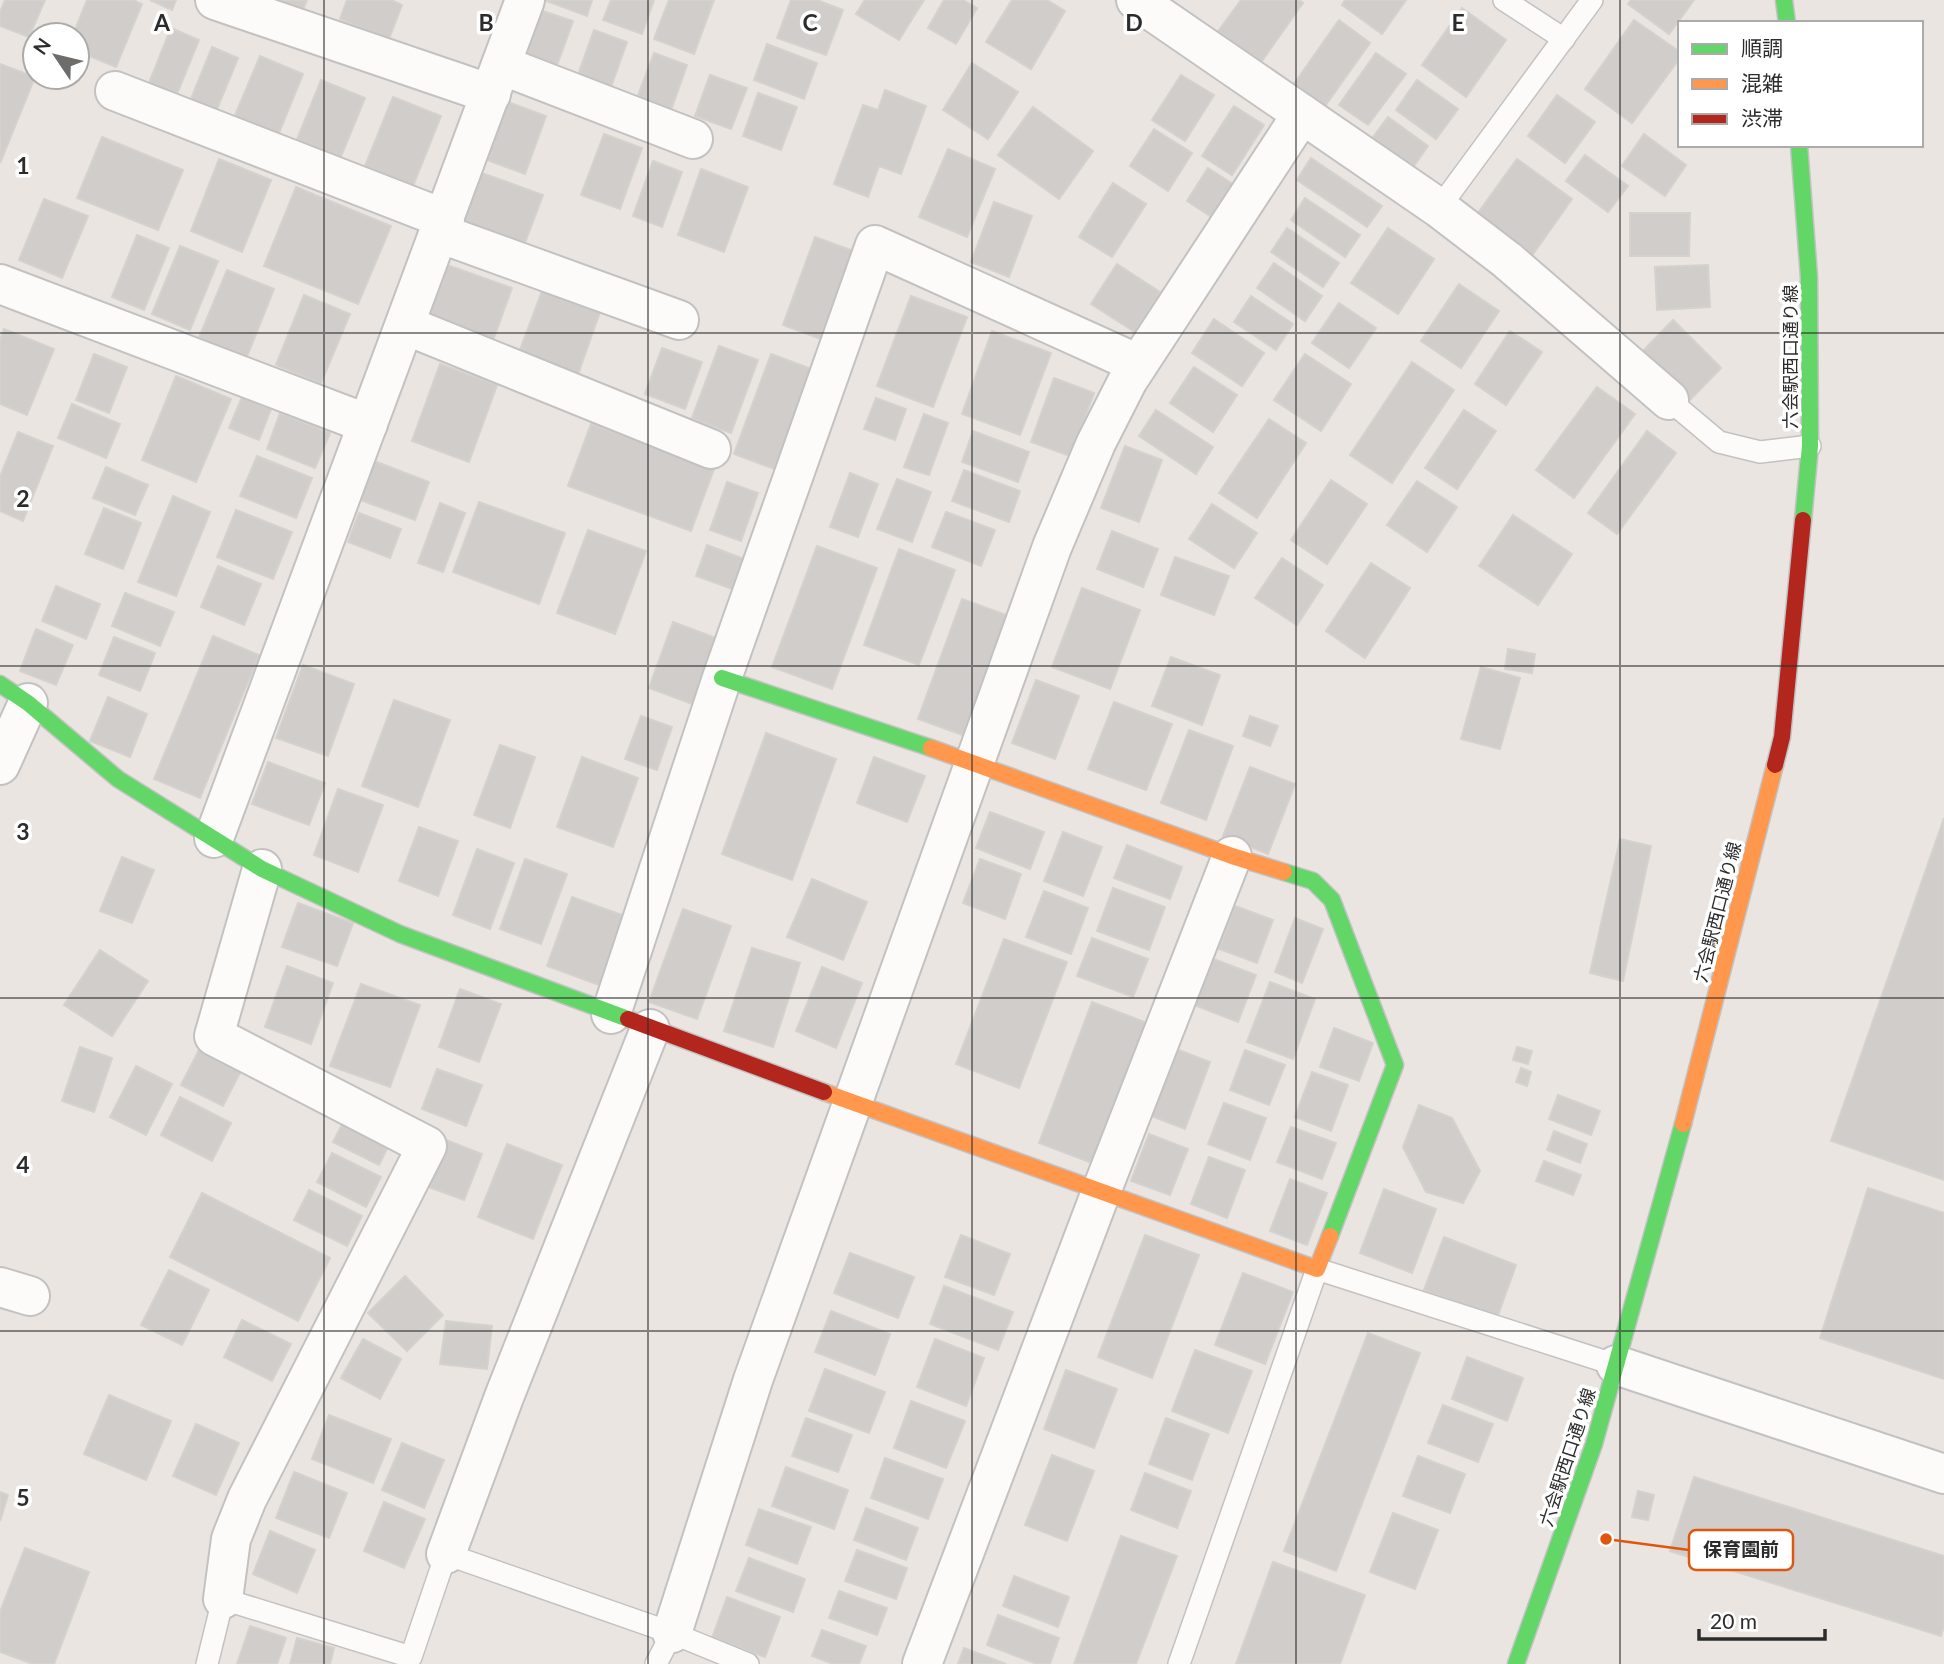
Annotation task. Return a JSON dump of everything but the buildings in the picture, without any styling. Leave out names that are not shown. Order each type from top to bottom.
[{"type":"street","points":[[215,0],[693,139]]},
{"type":"street","points":[[214,838],[525,0]]},
{"type":"street","points":[[1136,0],[1439,208],[1507,260],[1669,400]]},
{"type":"street","points":[[1784,0],[1787,21]]},
{"type":"street","points":[[115,91],[679,320]]},
{"type":"street","points":[[664,1649],[753,1380],[1052,547],[1096,443],[1138,364],[1302,114]]},
{"type":"street","name":"六会駅西口通り線","points":[[1517,1664],[1594,1444],[1682,1129],[1782,737],[1810,446],[1809,277],[1799,147]]},
{"type":"street","points":[[611,1014],[722,678],[875,245],[1138,364]]},
{"type":"street","points":[[0,284],[368,424]]},
{"type":"street","points":[[405,325],[711,449]]},
{"type":"street","points":[[0,765],[14,694],[118,779],[262,869],[400,934],[650,1029],[1317,1269],[1395,1065],[1332,900],[1313,881],[1232,856],[974,763],[722,678]]},
{"type":"street","points":[[922,1664],[1232,856]]},
{"type":"street","points":[[223,1599],[231,1539],[247,1499],[427,1146],[214,1036],[262,869]]},
{"type":"street","points":[[446,1554],[504,1397],[650,1029]]},
{"type":"street","points":[[1616,1365],[1944,1474]]},
{"type":"lane","points":[[1504,0],[1564,39]]},
{"type":"lane","points":[[1439,208],[1592,0]]},
{"type":"lane","points":[[1669,400],[1719,442],[1760,452],[1810,446]]},
{"type":"lane","points":[[1180,1664],[1317,1269],[1616,1365]]},
{"type":"lane","points":[[207,1664],[223,1599],[411,1657],[446,1554],[664,1649],[748,1664]]},
{"type":"traffic: fast","points":[[1784,0],[1787,21]]},
{"type":"traffic: fast","points":[[1799,147],[1809,277],[1810,446],[1803,520]]},
{"type":"traffic: fast","points":[[722,678],[931,748]]},
{"type":"traffic: fast","points":[[0,684],[28,703],[118,779],[262,869],[400,934],[628,1019]]},
{"type":"traffic: fast","points":[[1284,872],[1313,881],[1332,900],[1395,1065],[1330,1236]]},
{"type":"traffic: fast","points":[[1516,1664],[1594,1444],[1683,1124]]},
{"type":"traffic: slow","points":[[931,748],[1232,856],[1284,872]]},
{"type":"traffic: slow","points":[[1683,1124],[1775,765]]},
{"type":"traffic: slow","points":[[824,1092],[1317,1269],[1330,1236]]},
{"type":"traffic: jam","points":[[1775,765],[1782,737],[1803,520]]},
{"type":"traffic: jam","points":[[628,1019],[824,1092]]},
{"type":"place","name":"保育園前","points":[[1606,1539]]}]
